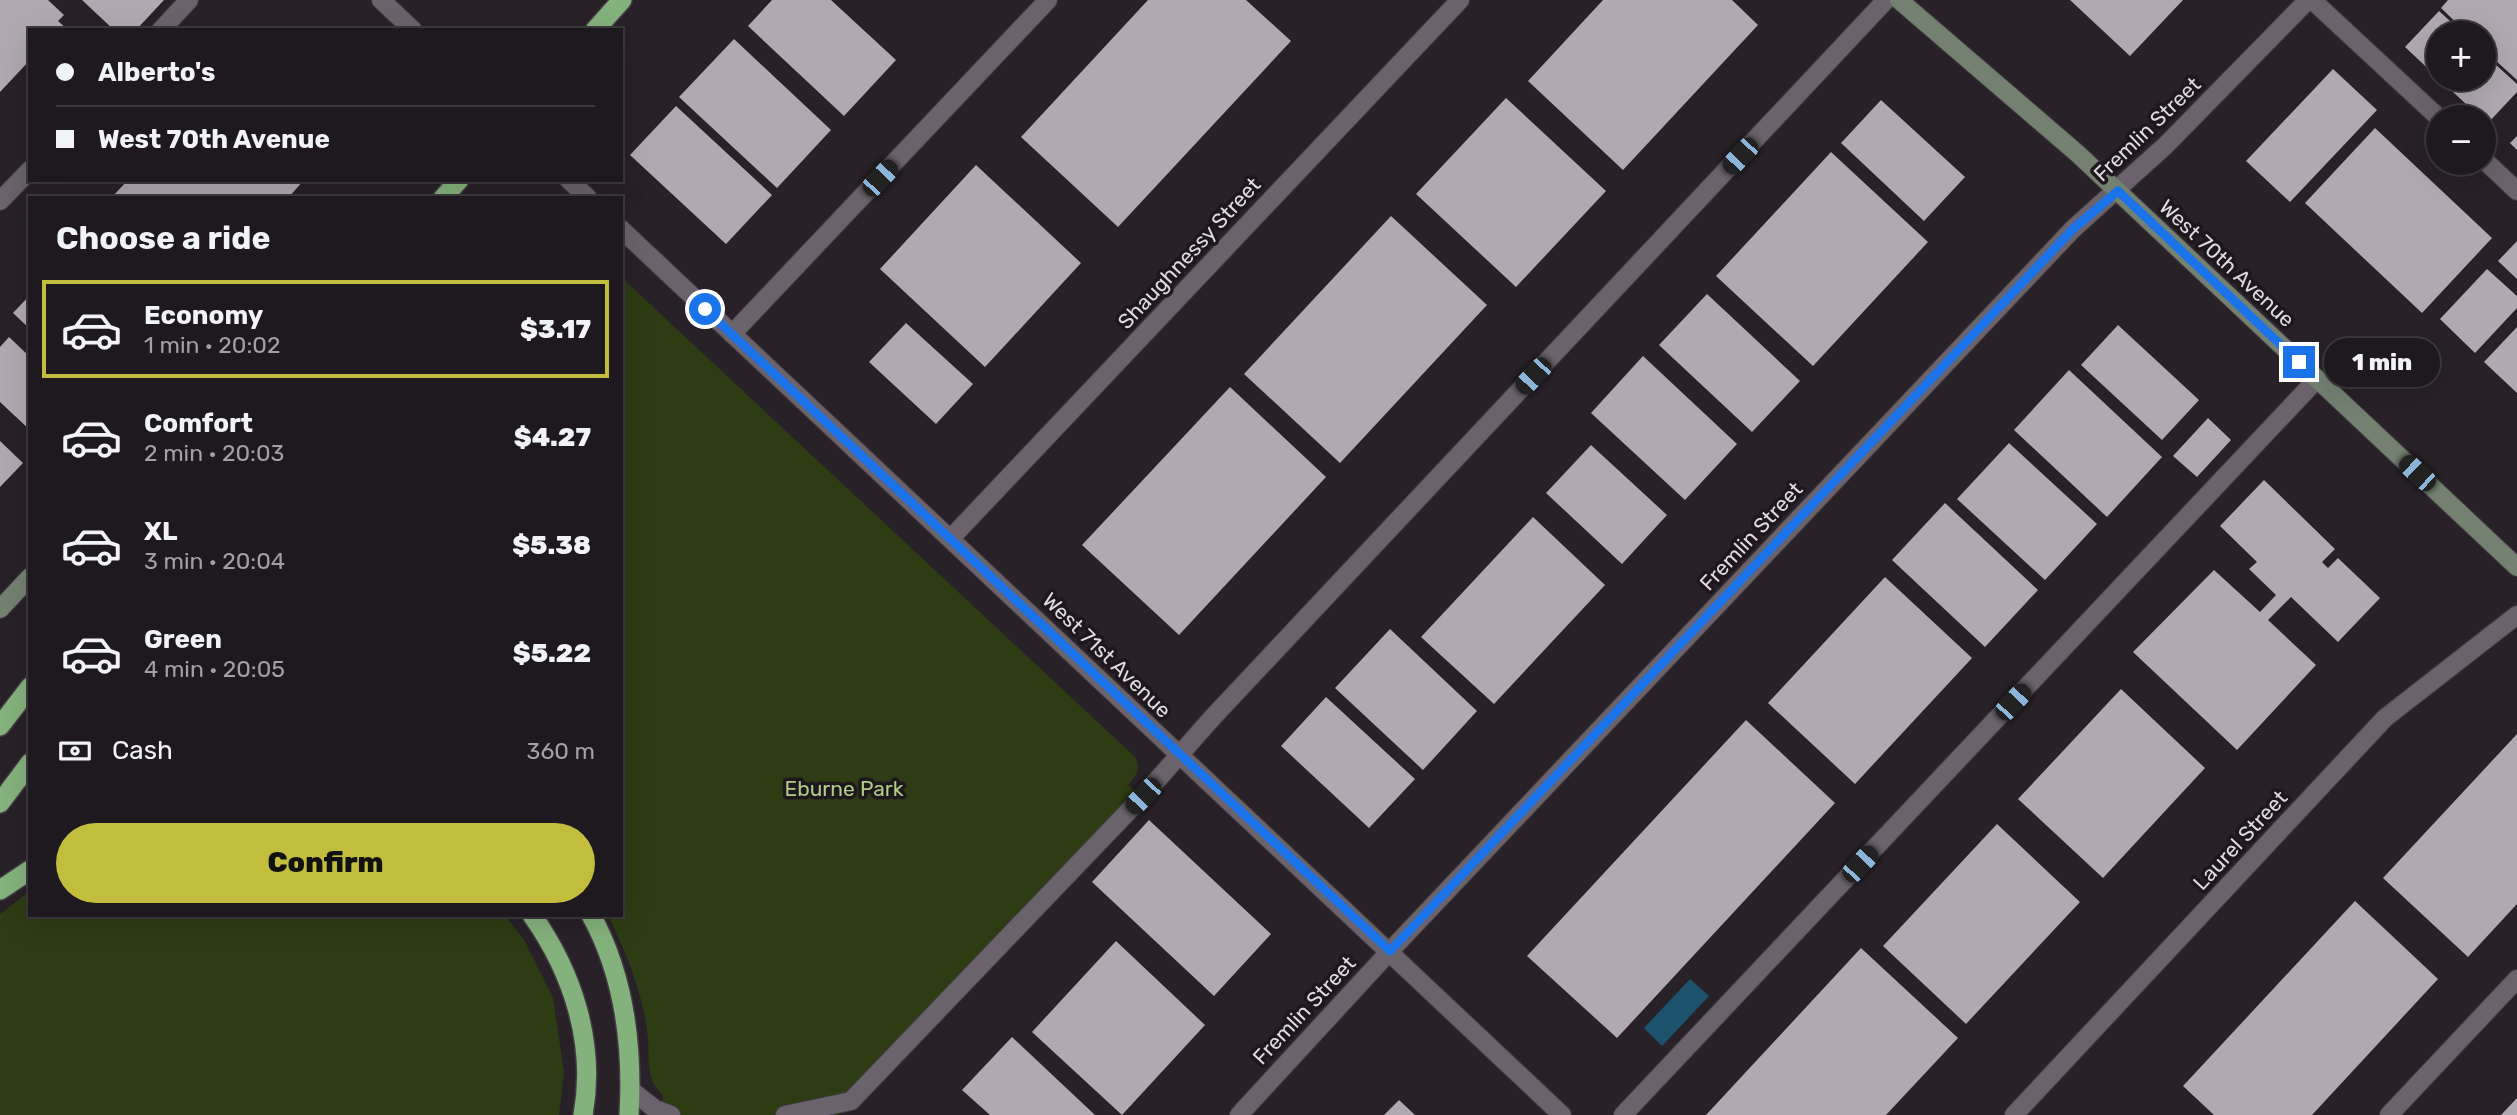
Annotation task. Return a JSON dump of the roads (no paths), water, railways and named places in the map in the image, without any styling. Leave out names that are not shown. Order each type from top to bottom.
[{"type":"highway","points":[[597,28],[622,0]]},
{"type":"highway","points":[[445,196],[457,182]]},
{"type":"highway","points":[[0,726],[28,690]]},
{"type":"highway","points":[[0,803],[28,766]]},
{"type":"highway","points":[[0,890],[28,871]]},
{"type":"highway","points":[[533,917],[548,938],[570,981],[583,1027],[586,1067],[583,1115]]},
{"type":"highway","points":[[592,917],[611,962],[625,1008],[631,1054],[629,1115]]},
{"type":"main road","name":"West 70th Avenue","points":[[1899,0],[2118,191],[2517,567]]},
{"type":"main road","points":[[0,609],[28,579]]},
{"type":"street","points":[[163,28],[189,0]]},
{"type":"street","points":[[381,0],[411,28]]},
{"type":"street","points":[[733,334],[1048,0]]},
{"type":"street","name":"Shaughnessy Street","points":[[951,538],[1460,0]]},
{"type":"street","points":[[785,1115],[851,1101],[1134,806],[1223,707],[1886,0]]},
{"type":"street","points":[[2310,0],[2426,106]]},
{"type":"street","name":"Fremlin Street","points":[[1239,1115],[1390,951],[2073,229],[2166,145],[2310,0]]},
{"type":"street","points":[[2496,171],[2517,191]]},
{"type":"street","points":[[0,201],[28,172]]},
{"type":"street","points":[[571,182],[586,196]]},
{"type":"street","name":"West 71st Avenue","points":[[623,231],[1562,1115]]},
{"type":"street","points":[[1623,1115],[2317,379]]},
{"type":"street","name":"Laurel Street","points":[[2014,1115],[2385,718],[2517,615]]},
{"type":"street","points":[[2389,1115],[2517,979]]},
{"type":"street","points":[[631,1090],[655,1109],[671,1115]]},
{"type":"water","points":[[1690,979],[1709,996],[1662,1046],[1644,1028]]},
{"type":"park label","name":"Eburne Park","points":[[844,788]]}]
